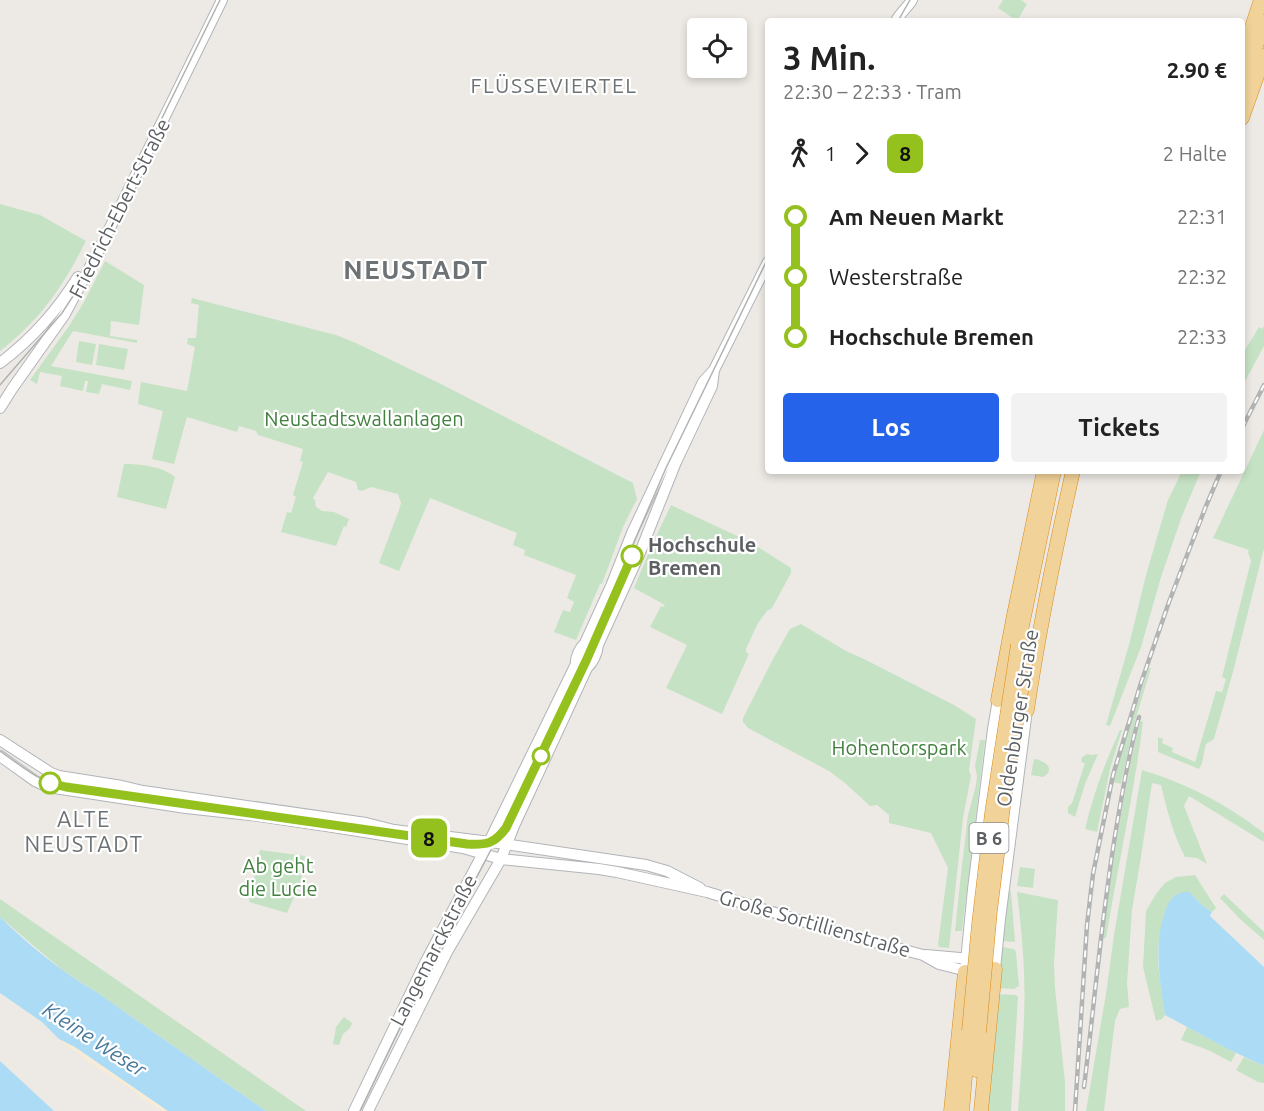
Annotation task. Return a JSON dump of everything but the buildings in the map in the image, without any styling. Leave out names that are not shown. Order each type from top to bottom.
[{"type":"highway","points":[[1245,20],[1251,0]]},
{"type":"highway","points":[[1245,48],[1261,0]]},
{"type":"highway","points":[[1245,79],[1264,22]]},
{"type":"highway","points":[[1245,110],[1264,56]]},
{"type":"highway","points":[[998,700],[1043,474]]},
{"type":"highway","name":"Oldenburger Straße","points":[[972,1111],[979,924],[992,813],[1053,474]]},
{"type":"highway","name":"Oldenburger Straße","points":[[1023,646],[1063,474]]},
{"type":"highway","points":[[1025,717],[1051,569],[1072,474]]},
{"type":"highway","points":[[951,1111],[965,965]]},
{"type":"highway","points":[[981,1111],[995,969]]},
{"type":"highway","name":"Oldenburger Straße","points":[[962,1111],[974,1032]]},
{"type":"main road","name":"Friedrich-Ebert-Straße","points":[[0,363],[36,333],[61,303],[80,274],[214,0]]},
{"type":"main road","name":"Friedrich-Ebert-Straße","points":[[0,408],[71,304],[222,0]]},
{"type":"main road","points":[[904,5],[909,4],[912,0]]},
{"type":"main road","name":"Langemarckstraße","points":[[354,1111],[425,963],[489,842],[576,664],[632,533],[703,382],[714,370],[765,268]]},
{"type":"main road","name":"Langemarckstraße","points":[[368,1111],[447,952],[501,859],[514,826],[597,651],[597,645],[639,555],[676,462],[712,386],[714,370]]},
{"type":"main road","points":[[965,965],[998,700]]},
{"type":"main road","points":[[995,969],[1025,717]]},
{"type":"main road","name":"Große Sortillienstraße","points":[[0,740],[44,769],[59,776],[143,791],[366,823],[394,830],[508,844],[646,865],[667,871],[707,892]]},
{"type":"main road","name":"Große Sortillienstraße","points":[[0,756],[48,787],[333,827],[463,848],[501,859],[599,869],[707,892],[923,955],[939,964],[965,965],[979,973],[995,969]]},
{"type":"green space","points":[[1003,0],[1021,0],[1027,4],[1019,18],[1013,18],[998,8]]},
{"type":"green space","points":[[0,204],[40,215],[86,241],[59,288],[39,315],[0,351]]},
{"type":"green space","points":[[105,261],[144,285],[139,325],[111,321],[110,336],[137,340],[137,343],[73,331],[51,366],[132,381],[130,390],[102,384],[99,394],[86,392],[88,381],[85,381],[83,391],[60,386],[62,376],[40,372],[37,384],[30,380],[69,326]]},
{"type":"green space","name":"Neustadtswallanlagen","points":[[192,298],[336,335],[356,343],[633,483],[637,499],[576,640],[554,632],[563,610],[570,612],[574,602],[567,598],[576,575],[524,555],[525,550],[513,545],[517,533],[430,498],[399,571],[379,563],[401,503],[398,494],[371,487],[362,491],[358,490],[356,482],[328,472],[313,498],[316,507],[322,511],[334,512],[349,519],[336,546],[281,532],[287,512],[291,513],[296,497],[293,495],[303,462],[300,461],[303,449],[258,435],[256,431],[239,426],[237,432],[187,417],[174,464],[152,459],[163,411],[138,404],[141,382],[187,391],[195,347],[187,344],[188,338],[196,338],[199,305],[191,303]]},
{"type":"green space","points":[[1264,326],[1264,346],[1245,381],[1245,350],[1259,327],[1262,329]]},
{"type":"green space","points":[[79,341],[96,344],[92,365],[76,362]]},
{"type":"green space","points":[[99,344],[128,349],[124,370],[96,365]]},
{"type":"green space","points":[[1264,430],[1264,548],[1214,739],[1206,744],[1199,769],[1158,752],[1158,737],[1163,739],[1162,743],[1173,748],[1172,752],[1195,762],[1216,691],[1222,692],[1226,679],[1222,677],[1251,561],[1249,550],[1213,538]]},
{"type":"green space","points":[[124,464],[157,468],[175,477],[166,509],[117,497]]},
{"type":"green space","points":[[1181,474],[1200,474],[1182,516],[1161,577],[1141,647],[1110,726],[1106,725],[1146,575],[1168,500]]},
{"type":"green space","points":[[671,505],[752,543],[791,568],[791,573],[772,608],[758,623],[746,649],[749,654],[722,714],[666,688],[687,645],[650,627],[661,606],[665,605],[634,588]]},
{"type":"green space","name":"Hohentorspark","points":[[801,624],[846,651],[954,705],[976,719],[949,948],[939,947],[938,944],[948,868],[931,833],[889,823],[889,815],[877,805],[870,806],[829,771],[748,728],[743,722],[743,718],[790,629]]},
{"type":"green space","points":[[1149,668],[1151,668],[1135,721],[1121,784],[1113,782],[1125,739]]},
{"type":"green space","points":[[1140,721],[1143,722],[1135,776],[1106,938],[1103,938],[1118,829]]},
{"type":"green space","points":[[1120,730],[1122,730],[1110,769],[1097,832],[1085,829],[1100,779]]},
{"type":"green space","points":[[980,740],[985,740],[962,931],[955,931],[968,815],[976,785],[975,766]]},
{"type":"green space","points":[[1087,754],[1098,754],[1085,784],[1075,817],[1068,813],[1068,807],[1072,803],[1085,763],[1081,761],[1082,757]]},
{"type":"green space","points":[[1034,759],[1048,765],[1049,771],[1043,777],[1031,775]]},
{"type":"green space","points":[[1142,770],[1191,788],[1221,804],[1264,833],[1264,842],[1189,796],[1184,806],[1207,864],[1197,858],[1185,857],[1168,813],[1161,785],[1152,783],[1132,910],[1127,983],[1129,1007],[1120,1009],[1115,1021],[1104,1111],[1086,1111],[1114,935]]},
{"type":"green space","name":"Ab geht die Lucie","points":[[260,850],[305,856],[301,881],[287,913],[249,902]]},
{"type":"green space","points":[[1020,867],[1035,869],[1033,888],[1017,886]]},
{"type":"green space","points":[[1195,875],[1216,908],[1212,912],[1192,895],[1158,944],[1158,965],[1165,1015],[1156,1021],[1143,967],[1146,911],[1165,883],[1176,877]]},
{"type":"green space","points":[[1007,891],[1011,891],[1015,942],[1001,941]]},
{"type":"green space","points":[[1017,892],[1058,900],[1054,963],[1065,1082],[1065,1111],[1018,1111],[1024,1030],[1024,986]]},
{"type":"green space","points":[[1224,894],[1264,932],[1264,940],[1220,898]]},
{"type":"green space","points":[[0,899],[306,1111],[266,1111],[61,969],[0,917]]},
{"type":"green space","points":[[1002,947],[1014,949],[1016,952],[1019,986],[1014,989],[997,988]]},
{"type":"green space","points":[[997,994],[1018,997],[1011,1111],[986,1111]]},
{"type":"green space","points":[[344,1017],[352,1023],[350,1028],[343,1034],[339,1045],[333,1044],[336,1027]]},
{"type":"green space","points":[[1187,1027],[1236,1053],[1231,1062],[1181,1040]]},
{"type":"green space","points":[[1244,1057],[1264,1066],[1264,1083],[1236,1070]]},
{"type":"sand","points":[[59,1039],[75,1047],[168,1111],[162,1111],[143,1099]]},
{"type":"water","points":[[1183,892],[1189,892],[1212,912],[1210,916],[1264,967],[1264,1066],[1165,1015],[1158,951],[1159,938],[1168,903]]},
{"type":"water","name":"Kleine Weser","points":[[0,917],[57,966],[266,1111],[168,1111],[75,1047],[59,1039],[42,1022],[0,993]]},
{"type":"water","points":[[0,1061],[54,1111],[0,1111]]},
{"type":"tram line","points":[[0,385],[62,313],[79,287],[220,0]]},
{"type":"tram line","points":[[900,18],[910,0]]},
{"type":"tram line","points":[[360,1111],[421,984],[547,736],[586,653],[666,468],[765,264]]},
{"type":"tram line","name":"8","points":[[50,783],[467,844],[491,843],[506,828],[586,661],[632,556]]},
{"type":"tram line","points":[[0,751],[37,777],[62,786],[467,844],[482,845],[497,839]]},
{"type":"railway","points":[[1245,422],[1264,385]]},
{"type":"railway","points":[[1075,1111],[1087,925],[1093,874],[1113,775],[1169,602],[1220,474]]},
{"type":"railway","points":[[1084,1087],[1112,857],[1126,770],[1139,717]]},
{"type":"place","name":"Hochschule Bremen","points":[[632,556]]},
{"type":"district","name":"FLÜSSEVIERTEL","points":[[554,85]]},
{"type":"district","name":"NEUSTADT","points":[[416,269]]},
{"type":"district","name":"ALTE NEUSTADT","points":[[84,830]]}]
